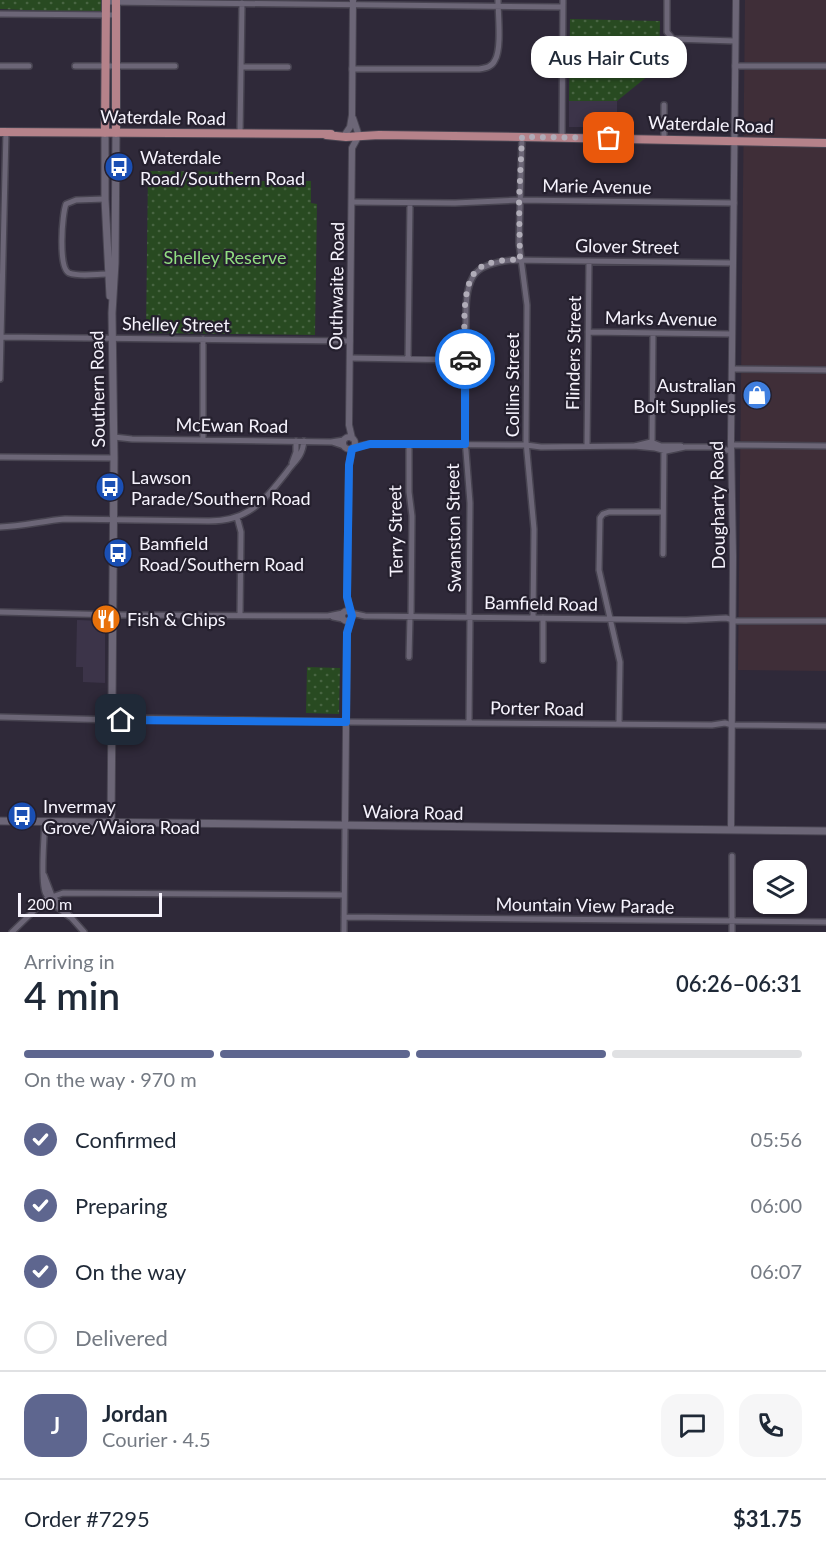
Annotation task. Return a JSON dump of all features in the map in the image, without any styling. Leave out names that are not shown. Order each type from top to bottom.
[{"type":"main road","name":"Southern Road","points":[[106,1],[105,199],[112,313]]},
{"type":"main road","name":"Southern Road","points":[[111,824],[114,520],[112,313],[115,262],[116,1]]},
{"type":"main road","name":"Waterdale Road","points":[[3,132],[379,135],[826,143]]},
{"type":"main road","name":"Waiora Road","points":[[0,822],[826,831]]},
{"type":"street","points":[[667,0],[667,32],[673,39],[735,41]]},
{"type":"street","name":"Dougharty Road","points":[[731,830],[733,620],[731,446],[736,0]]},
{"type":"street","points":[[106,1],[563,3],[562,138]]},
{"type":"street","points":[[346,135],[352,115],[353,2]]},
{"type":"street","points":[[240,134],[242,3]]},
{"type":"street","points":[[352,69],[488,68],[495,62],[498,53],[498,3]]},
{"type":"street","points":[[0,14],[116,15]]},
{"type":"street","points":[[0,66],[29,66]]},
{"type":"street","points":[[75,66],[175,66]]},
{"type":"street","points":[[735,66],[826,66]]},
{"type":"street","points":[[242,67],[288,67]]},
{"type":"street","points":[[664,105],[664,139]]},
{"type":"street","points":[[352,115],[358,135]]},
{"type":"street","points":[[0,379],[3,132]]},
{"type":"street","name":"Outhwaite Road","points":[[345,826],[352,202],[352,148],[346,135]]},
{"type":"street","name":"Outhwaite Road","points":[[352,148],[358,135]]},
{"type":"street","name":"Collins Street","points":[[521,137],[520,260],[527,305],[529,445],[534,529],[533,618]]},
{"type":"street","points":[[105,199],[76,200],[66,204],[63,217],[62,262],[65,269],[72,274],[108,274]]},
{"type":"street","name":"Marie Avenue","points":[[352,202],[519,200],[734,203]]},
{"type":"street","points":[[408,359],[410,203]]},
{"type":"street","name":"Glover Street","points":[[520,260],[733,262]]},
{"type":"street","name":"Swanston Street","points":[[469,722],[470,503],[465,444],[466,296],[474,273],[478,269],[492,263],[520,260]]},
{"type":"street","name":"Flinders Street","points":[[587,446],[589,261]]},
{"type":"street","name":"Marks Avenue","points":[[588,332],[732,334]]},
{"type":"street","points":[[652,444],[653,333]]},
{"type":"street","name":"Shelley Street","points":[[1,338],[350,341]]},
{"type":"street","points":[[203,339],[203,440]]},
{"type":"street","points":[[350,358],[465,360]]},
{"type":"street","points":[[732,369],[826,370]]},
{"type":"street","name":"McEwan Road","points":[[114,439],[541,447],[652,444],[664,448],[826,446]]},
{"type":"street","points":[[291,466],[296,441]]},
{"type":"street","points":[[0,527],[19,527],[64,519],[216,521],[237,517],[262,502],[301,455],[304,441]]},
{"type":"street","name":"Terry Street","points":[[409,444],[409,492],[412,516],[409,657]]},
{"type":"street","points":[[663,555],[664,448]]},
{"type":"street","points":[[0,457],[114,458]]},
{"type":"street","points":[[619,724],[620,666],[599,567],[600,518],[609,512],[663,512]]},
{"type":"street","points":[[237,517],[241,528],[240,615]]},
{"type":"street","name":"Bamfield Road","points":[[0,612],[716,620],[726,622],[733,620],[826,621]]},
{"type":"street","points":[[543,618],[543,660]]},
{"type":"street","name":"Porter Road","points":[[0,717],[712,725],[724,727],[732,725],[826,726]]},
{"type":"street","points":[[45,822],[43,885],[50,897],[84,932]]},
{"type":"street","points":[[344,932],[345,826]]},
{"type":"street","points":[[732,856],[732,932]]},
{"type":"street","points":[[12,932],[50,897],[68,893],[344,895]]},
{"type":"street","name":"Mountain View Parade","points":[[344,917],[826,922]]},
{"type":"shaded area","points":[[745,0],[826,0],[826,671],[738,670]]},
{"type":"shaded area","points":[[569,101],[617,101],[617,127],[569,127]]},
{"type":"shaded area","points":[[77,620],[105,623],[105,683],[83,682],[83,667],[76,667]]},
{"type":"green space","points":[[0,0],[102,0],[102,10],[97,13],[0,9]]},
{"type":"green space","points":[[570,19],[660,21],[659,67],[617,101],[569,101]]},
{"type":"green space","name":"Shelley Reserve","points":[[148,171],[233,172],[233,181],[311,181],[311,203],[317,204],[315,335],[146,333]]},
{"type":"green space","points":[[307,667],[340,668],[339,714],[306,713]]},
{"type":"way so far","points":[[465,359],[466,296],[474,273],[492,263],[520,260],[519,200],[522,137],[609,138]]},
{"type":"place","name":"Aus Hair Cuts","points":[[609,138]]},
{"type":"place","name":"Waterdale Road/Southern Road","points":[[119,167]]},
{"type":"place","name":"Australian Bolt Supplies","points":[[757,395]]},
{"type":"place","name":"Lawson Parade/Southern Road","points":[[110,487]]},
{"type":"place","name":"Bamfield Road/Southern Road","points":[[118,553]]},
{"type":"place","name":"Fish & Chips","points":[[106,619]]},
{"type":"place","name":"Invermay Grove/Waiora Road","points":[[22,816]]},
{"type":"route","points":[[121,720],[129,718],[346,722],[347,633],[352,616],[347,597],[349,465],[352,449],[370,444],[465,444],[465,359]]}]
